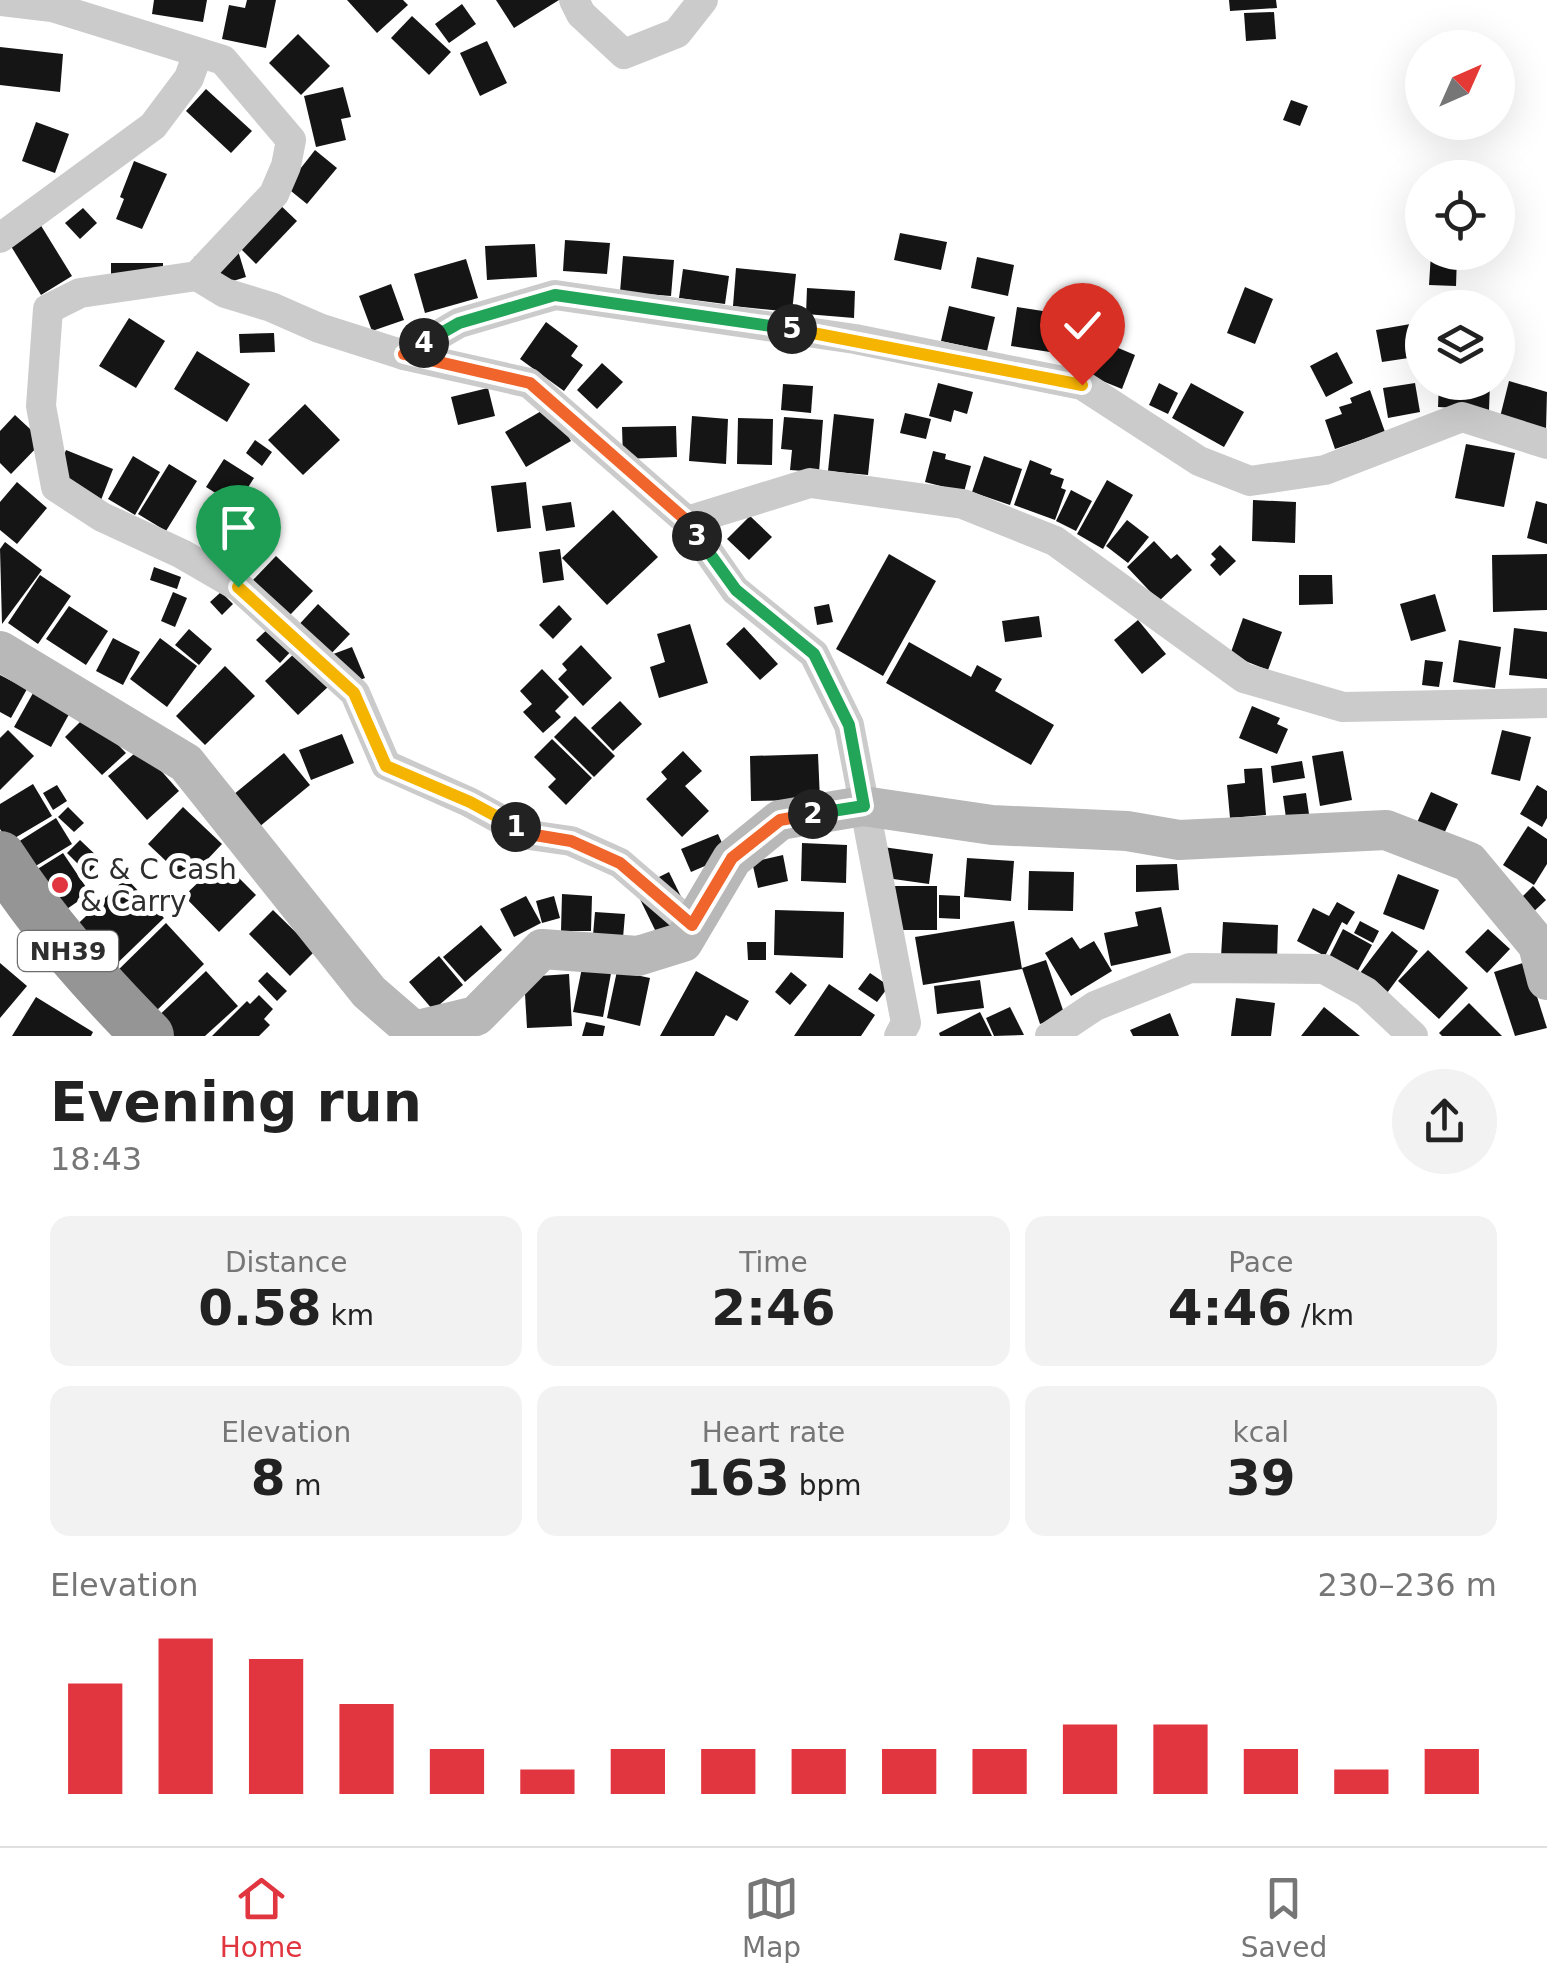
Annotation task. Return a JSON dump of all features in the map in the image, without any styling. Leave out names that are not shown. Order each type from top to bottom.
[{"type":"highway","name":"NH39","points":[[0,858],[40,918],[87,974],[148,1036]]},
{"type":"street","points":[[574,0],[581,14],[624,54],[677,33],[703,0]]},
{"type":"street","points":[[0,1],[52,7],[223,60],[291,140],[286,166],[274,194],[197,276],[80,293],[48,309],[41,406],[56,487],[102,517],[182,554],[238,587],[354,693],[386,766],[470,802],[529,834],[571,841],[620,863],[692,925]]},
{"type":"street","points":[[0,238],[153,126],[189,78],[198,52]]},
{"type":"street","points":[[197,276],[224,293],[271,307],[319,328],[404,354],[530,383],[687,521],[736,590],[814,654],[849,725],[906,1023],[899,1036]]},
{"type":"street","points":[[404,354],[459,323],[555,295],[855,339],[1082,385],[1198,461],[1250,481],[1324,470],[1462,417],[1547,444]]},
{"type":"street","points":[[687,521],[810,483],[963,504],[1055,541],[1244,678],[1343,706],[1547,703]]},
{"type":"street","points":[[0,651],[186,763],[369,992],[414,1031],[476,1016],[542,949],[638,956],[683,942],[732,858],[780,820],[864,806],[992,825],[1127,831],[1179,840],[1386,830],[1469,862],[1538,946],[1547,980]]},
{"type":"street","points":[[1050,1036],[1096,1006],[1190,968],[1324,969],[1366,992],[1413,1036]]},
{"type":"building","points":[[154,0],[207,0],[203,22],[152,14]]},
{"type":"building","points":[[247,0],[276,0],[266,48],[222,39],[229,5],[245,8]]},
{"type":"building","points":[[347,0],[403,0],[408,5],[377,33]]},
{"type":"building","points":[[496,0],[559,0],[514,28]]},
{"type":"building","points":[[1229,0],[1276,0],[1277,8],[1230,11]]},
{"type":"building","points":[[462,4],[476,24],[449,43],[435,24]]},
{"type":"building","points":[[1274,12],[1276,39],[1246,41],[1244,13]]},
{"type":"building","points":[[412,16],[451,52],[429,75],[391,38]]},
{"type":"building","points":[[298,34],[330,66],[301,95],[269,63]]},
{"type":"building","points":[[487,41],[507,83],[480,96],[460,53]]},
{"type":"building","points":[[0,47],[63,54],[60,92],[0,85]]},
{"type":"building","points":[[343,87],[351,117],[341,119],[346,140],[316,147],[304,96]]},
{"type":"building","points":[[206,89],[252,131],[231,153],[186,111]]},
{"type":"building","points":[[1291,100],[1308,106],[1300,126],[1283,120]]},
{"type":"building","points":[[36,122],[69,134],[55,173],[22,161]]},
{"type":"building","points":[[315,150],[337,168],[307,204],[286,187]]},
{"type":"building","points":[[134,161],[167,174],[142,229],[116,219]]},
{"type":"building","points":[[277,202],[297,221],[256,264],[236,244]]},
{"type":"building","points":[[83,208],[97,223],[80,239],[65,223]]},
{"type":"building","points":[[40,224],[72,276],[41,295],[9,243]]},
{"type":"building","points":[[900,233],[947,242],[941,270],[894,260]]},
{"type":"building","points":[[565,240],[610,243],[607,274],[563,271]]},
{"type":"building","points":[[236,244],[246,277],[204,290],[194,257]]},
{"type":"building","points":[[535,244],[537,277],[487,280],[485,246]]},
{"type":"building","points":[[623,256],[674,260],[671,296],[620,292]]},
{"type":"building","points":[[977,257],[1014,265],[1008,296],[971,288]]},
{"type":"building","points":[[466,259],[478,298],[425,313],[414,274]]},
{"type":"building","points":[[111,263],[163,263],[163,290],[111,290]]},
{"type":"building","points":[[736,268],[796,274],[792,312],[733,306]]},
{"type":"building","points":[[683,269],[729,276],[725,304],[679,298]]},
{"type":"building","points":[[1430,270],[1456,270],[1456,286],[1429,285]]},
{"type":"building","points":[[391,284],[404,320],[372,331],[359,296]]},
{"type":"building","points":[[1245,287],[1273,299],[1255,344],[1227,333]]},
{"type":"building","points":[[807,288],[855,291],[854,318],[806,314]]},
{"type":"building","points":[[949,306],[995,317],[987,351],[941,341]]},
{"type":"building","points":[[1017,307],[1075,316],[1069,355],[1011,346]]},
{"type":"building","points":[[129,318],[165,341],[136,388],[99,366]]},
{"type":"building","points":[[546,322],[578,346],[571,356],[583,365],[564,391],[520,359]]},
{"type":"building","points":[[1405,325],[1405,359],[1382,362],[1376,330]]},
{"type":"building","points":[[274,333],[275,352],[240,353],[239,334]]},
{"type":"building","points":[[1092,337],[1135,355],[1122,389],[1078,371]]},
{"type":"building","points":[[197,351],[250,384],[227,422],[174,389]]},
{"type":"building","points":[[1337,352],[1353,383],[1326,397],[1310,366]]},
{"type":"building","points":[[602,363],[623,382],[597,409],[577,390]]},
{"type":"building","points":[[938,383],[973,392],[967,414],[954,410],[951,422],[929,416]]},
{"type":"building","points":[[1159,383],[1178,393],[1168,414],[1149,405]]},
{"type":"building","points":[[1191,383],[1244,412],[1224,447],[1172,418]]},
{"type":"building","points":[[1515,383],[1547,392],[1546,430],[1500,417],[1504,400],[1515,400]]},
{"type":"building","points":[[783,384],[813,386],[811,413],[781,410]]},
{"type":"building","points":[[1405,385],[1405,400],[1418,400],[1420,412],[1388,418],[1383,388]]},
{"type":"building","points":[[488,388],[495,416],[458,425],[451,397]]},
{"type":"building","points":[[1370,390],[1385,432],[1335,449],[1325,420],[1342,414],[1339,407],[1352,403],[1350,398]]},
{"type":"building","points":[[1438,400],[1489,400],[1489,410],[1438,407]]},
{"type":"building","points":[[305,404],[340,440],[303,475],[268,440]]},
{"type":"building","points":[[550,406],[571,441],[526,467],[505,432]]},
{"type":"building","points":[[905,413],[931,419],[926,439],[900,433]]},
{"type":"building","points":[[834,414],[874,419],[868,475],[828,471]]},
{"type":"building","points":[[15,415],[43,441],[11,474],[0,463],[0,431]]},
{"type":"building","points":[[692,416],[728,419],[726,464],[689,461]]},
{"type":"building","points":[[784,417],[823,420],[819,472],[790,470],[792,450],[781,449]]},
{"type":"building","points":[[738,418],[773,419],[772,465],[737,464]]},
{"type":"building","points":[[676,426],[677,457],[623,459],[622,427]]},
{"type":"building","points":[[255,440],[272,452],[262,466],[246,453]]},
{"type":"building","points":[[1466,444],[1515,453],[1504,507],[1455,498]]},
{"type":"building","points":[[66,450],[113,469],[101,500],[54,481]]},
{"type":"building","points":[[933,451],[946,454],[945,459],[971,466],[964,492],[925,482]]},
{"type":"building","points":[[133,456],[160,472],[135,515],[108,499]]},
{"type":"building","points":[[984,456],[1022,469],[1010,505],[972,492]]},
{"type":"building","points":[[224,459],[254,478],[236,506],[206,487]]},
{"type":"building","points":[[1030,460],[1064,479],[1061,488],[1066,490],[1055,520],[1014,505]]},
{"type":"building","points":[[169,464],[197,481],[166,531],[138,514]]},
{"type":"building","points":[[1107,480],[1133,495],[1103,549],[1077,534]]},
{"type":"building","points":[[17,482],[47,508],[17,544],[0,530],[0,502]]},
{"type":"building","points":[[526,482],[531,528],[497,532],[491,486]]},
{"type":"building","points":[[1071,490],[1092,501],[1076,531],[1056,521]]},
{"type":"building","points":[[1253,500],[1296,502],[1295,543],[1252,541]]},
{"type":"building","points":[[1536,501],[1547,504],[1547,544],[1527,538]]},
{"type":"building","points":[[571,502],[575,527],[546,531],[542,506]]},
{"type":"building","points":[[613,510],[658,557],[607,605],[562,558]]},
{"type":"building","points":[[260,512],[280,525],[270,541],[250,528]]},
{"type":"building","points":[[750,516],[772,537],[749,560],[727,539]]},
{"type":"building","points":[[1127,520],[1149,537],[1128,563],[1106,546]]},
{"type":"building","points":[[235,525],[265,547],[243,577],[213,555]]},
{"type":"building","points":[[1154,541],[1171,559],[1177,554],[1192,570],[1159,601],[1127,567]]},
{"type":"building","points":[[5,542],[42,570],[2,624],[0,549]]},
{"type":"building","points":[[1220,545],[1236,561],[1220,576],[1210,565],[1216,559],[1211,554]]},
{"type":"building","points":[[560,549],[564,580],[543,583],[539,552]]},
{"type":"building","points":[[889,554],[936,581],[883,676],[836,649]]},
{"type":"building","points":[[1547,554],[1547,610],[1493,612],[1492,555]]},
{"type":"building","points":[[276,556],[313,591],[290,615],[253,580]]},
{"type":"building","points":[[154,567],[181,577],[177,589],[150,580]]},
{"type":"building","points":[[40,575],[71,596],[38,644],[8,623]]},
{"type":"building","points":[[1299,575],[1332,575],[1333,604],[1299,605]]},
{"type":"building","points":[[173,592],[187,598],[175,627],[161,621]]},
{"type":"building","points":[[221,592],[233,604],[222,615],[210,602]]},
{"type":"building","points":[[1435,594],[1446,631],[1411,641],[1400,604]]},
{"type":"building","points":[[318,604],[350,634],[326,659],[294,630]]},
{"type":"building","points":[[829,604],[833,622],[817,625],[814,607]]},
{"type":"building","points":[[559,605],[572,619],[553,639],[539,625]]},
{"type":"building","points":[[69,606],[108,631],[86,665],[46,639]]},
{"type":"building","points":[[1039,616],[1042,637],[1005,642],[1002,621]]},
{"type":"building","points":[[1243,618],[1282,632],[1268,670],[1230,655]]},
{"type":"building","points":[[1138,620],[1166,654],[1142,674],[1114,640]]},
{"type":"building","points":[[273,624],[296,646],[280,663],[256,640]]},
{"type":"building","points":[[690,624],[708,683],[659,698],[650,667],[665,662],[657,634]]},
{"type":"building","points":[[744,627],[778,664],[760,680],[726,644]]},
{"type":"building","points":[[1514,628],[1547,632],[1547,679],[1509,675]]},
{"type":"building","points":[[189,629],[212,649],[199,665],[175,645]]},
{"type":"building","points":[[113,638],[140,652],[123,685],[96,671]]},
{"type":"building","points":[[160,638],[197,666],[167,707],[130,679]]},
{"type":"building","points":[[1459,640],[1501,647],[1495,688],[1453,682]]},
{"type":"building","points":[[909,642],[971,677],[977,665],[1002,679],[995,691],[1054,725],[1031,765],[886,683]]},
{"type":"building","points":[[581,645],[612,678],[583,706],[558,679],[567,670],[562,664]]},
{"type":"building","points":[[352,647],[365,678],[341,687],[328,656]]},
{"type":"building","points":[[298,650],[330,685],[298,715],[265,681]]},
{"type":"building","points":[[1425,660],[1443,662],[1439,687],[1422,685]]},
{"type":"building","points":[[225,666],[255,696],[205,745],[176,716]]},
{"type":"building","points":[[542,669],[569,697],[555,711],[561,717],[543,733],[523,712],[532,704],[520,691]]},
{"type":"building","points":[[0,675],[27,689],[11,718],[0,712]]},
{"type":"building","points":[[37,686],[73,707],[51,747],[14,727]]},
{"type":"building","points":[[620,701],[642,724],[613,751],[591,728]]},
{"type":"building","points":[[1252,706],[1280,718],[1277,724],[1288,729],[1277,754],[1239,738]]},
{"type":"building","points":[[88,714],[126,753],[102,775],[65,737]]},
{"type":"building","points":[[575,716],[615,756],[594,777],[554,737]]},
{"type":"building","points":[[8,730],[34,756],[0,790],[0,738]]},
{"type":"building","points":[[1502,730],[1531,737],[1520,781],[1491,774]]},
{"type":"building","points":[[342,734],[354,763],[311,780],[299,750]]},
{"type":"building","points":[[552,739],[592,778],[566,805],[548,787],[556,779],[534,757]]},
{"type":"building","points":[[141,748],[179,791],[147,820],[108,776]]},
{"type":"building","points":[[683,751],[702,771],[685,786],[709,811],[682,837],[646,799],[667,779],[661,772]]},
{"type":"building","points":[[1343,751],[1352,800],[1320,806],[1312,756]]},
{"type":"building","points":[[284,753],[310,785],[259,827],[233,795]]},
{"type":"building","points":[[818,754],[820,800],[751,801],[750,756]]},
{"type":"building","points":[[1302,761],[1305,778],[1273,783],[1271,766]]},
{"type":"building","points":[[1262,768],[1266,815],[1230,818],[1227,785],[1245,783],[1244,769]]},
{"type":"building","points":[[33,784],[52,816],[8,842],[0,829],[0,804]]},
{"type":"building","points":[[57,785],[67,801],[53,810],[43,793]]},
{"type":"building","points":[[1537,785],[1547,791],[1547,818],[1542,827],[1520,814]]},
{"type":"building","points":[[1431,792],[1458,804],[1441,840],[1414,829]]},
{"type":"building","points":[[1306,793],[1309,814],[1286,818],[1283,796]]},
{"type":"building","points":[[68,807],[84,823],[74,832],[58,817]]},
{"type":"building","points":[[183,807],[222,844],[187,881],[148,844]]},
{"type":"building","points":[[56,818],[72,844],[34,867],[18,842]]},
{"type":"building","points":[[1528,826],[1547,839],[1547,864],[1534,885],[1503,865]]},
{"type":"building","points":[[718,834],[728,856],[691,872],[681,849]]},
{"type":"building","points":[[80,840],[101,860],[88,874],[67,853]]},
{"type":"building","points":[[802,843],[847,845],[846,883],[801,881]]},
{"type":"building","points":[[883,847],[933,854],[929,884],[879,877]]},
{"type":"building","points":[[63,853],[90,893],[64,911],[36,870]]},
{"type":"building","points":[[783,855],[788,881],[758,888],[752,862]]},
{"type":"building","points":[[967,858],[1014,861],[1011,901],[964,897]]},
{"type":"building","points":[[1177,864],[1179,890],[1136,892],[1136,865]]},
{"type":"building","points":[[229,868],[256,895],[219,932],[184,896],[210,871],[218,879]]},
{"type":"building","points":[[1029,871],[1074,872],[1073,911],[1028,910]]},
{"type":"building","points":[[669,872],[691,917],[657,934],[635,889]]},
{"type":"building","points":[[1398,874],[1439,890],[1424,930],[1383,914]]},
{"type":"building","points":[[126,878],[164,918],[101,979],[63,938]]},
{"type":"building","points":[[894,886],[937,886],[937,930],[894,930]]},
{"type":"building","points":[[1533,886],[1546,900],[1530,915],[1517,902]]},
{"type":"building","points":[[562,894],[592,896],[591,931],[561,931]]},
{"type":"building","points":[[939,895],[960,896],[960,919],[939,918]]},
{"type":"building","points":[[526,896],[541,923],[514,937],[500,909]]},
{"type":"building","points":[[554,896],[560,918],[542,923],[536,901]]},
{"type":"building","points":[[1337,902],[1355,912],[1347,925],[1342,922],[1325,956],[1297,941],[1313,908],[1329,916]]},
{"type":"building","points":[[1161,907],[1171,953],[1111,966],[1104,933],[1138,926],[1135,912]]},
{"type":"building","points":[[273,910],[315,951],[290,976],[249,934]]},
{"type":"building","points":[[775,910],[844,912],[843,958],[774,955]]},
{"type":"building","points":[[595,912],[625,914],[623,938],[593,935]]},
{"type":"building","points":[[1014,921],[1022,969],[923,985],[915,937]]},
{"type":"building","points":[[1360,921],[1379,931],[1373,943],[1354,933]]},
{"type":"building","points":[[1223,922],[1278,925],[1277,960],[1221,957]]},
{"type":"building","points":[[166,923],[204,964],[147,1020],[108,980]]},
{"type":"building","points":[[481,925],[502,950],[465,982],[443,957]]},
{"type":"building","points":[[1343,929],[1372,945],[1356,974],[1328,959]]},
{"type":"building","points":[[1488,929],[1510,949],[1487,973],[1465,952]]},
{"type":"building","points":[[1392,931],[1418,951],[1387,993],[1360,973]]},
{"type":"building","points":[[1072,937],[1080,949],[1094,941],[1112,971],[1071,996],[1045,953]]},
{"type":"building","points":[[747,942],[766,942],[766,960],[748,960]]},
{"type":"building","points":[[1428,950],[1468,988],[1439,1019],[1398,981]]},
{"type":"building","points":[[439,956],[463,985],[433,1010],[409,982]]},
{"type":"building","points":[[1046,960],[1065,1016],[1040,1024],[1022,968]]},
{"type":"building","points":[[1526,962],[1547,1028],[1515,1036],[1494,972]]},
{"type":"building","points":[[0,963],[27,986],[0,1018]]},
{"type":"building","points":[[583,963],[612,968],[603,1017],[573,1012]]},
{"type":"building","points":[[206,971],[238,1006],[205,1036],[165,1036],[152,1022]]},
{"type":"building","points":[[617,971],[650,978],[640,1026],[607,1018]]},
{"type":"building","points":[[696,971],[749,1001],[737,1021],[726,1015],[714,1036],[660,1036]]},
{"type":"building","points":[[267,972],[287,991],[277,1001],[258,981]]},
{"type":"building","points":[[791,972],[807,985],[790,1005],[775,992]]},
{"type":"building","points":[[870,973],[889,986],[877,1002],[858,989]]},
{"type":"building","points":[[569,974],[572,1026],[527,1028],[524,977]]},
{"type":"building","points":[[980,980],[984,1008],[937,1014],[934,986]]},
{"type":"building","points":[[829,984],[875,1015],[861,1036],[794,1036]]},
{"type":"building","points":[[259,995],[273,1009],[264,1019],[270,1025],[259,1036],[212,1036],[247,1001],[250,1004]]},
{"type":"building","points":[[36,997],[93,1032],[91,1036],[12,1036]]},
{"type":"building","points":[[1236,998],[1275,1003],[1271,1036],[1231,1036]]},
{"type":"building","points":[[1469,1003],[1502,1036],[1439,1033]]},
{"type":"building","points":[[1010,1007],[1024,1035],[994,1036],[986,1018]]},
{"type":"building","points":[[1324,1007],[1360,1036],[1301,1036]]},
{"type":"building","points":[[980,1012],[992,1036],[940,1036],[939,1033]]},
{"type":"building","points":[[1170,1013],[1179,1036],[1133,1036],[1130,1030]]},
{"type":"building","points":[[586,1022],[605,1026],[603,1036],[582,1036]]},
{"type":"place","name":"C & C Cash & Carry","points":[[60,885]]},
{"type":"route","points":[[238,587],[354,693],[386,766],[470,802],[529,834],[571,841],[620,863],[692,925],[732,858],[780,820],[864,806],[849,725],[814,654],[736,590],[687,521],[530,383],[404,354],[459,323],[555,295],[855,339],[1082,385]]}]
